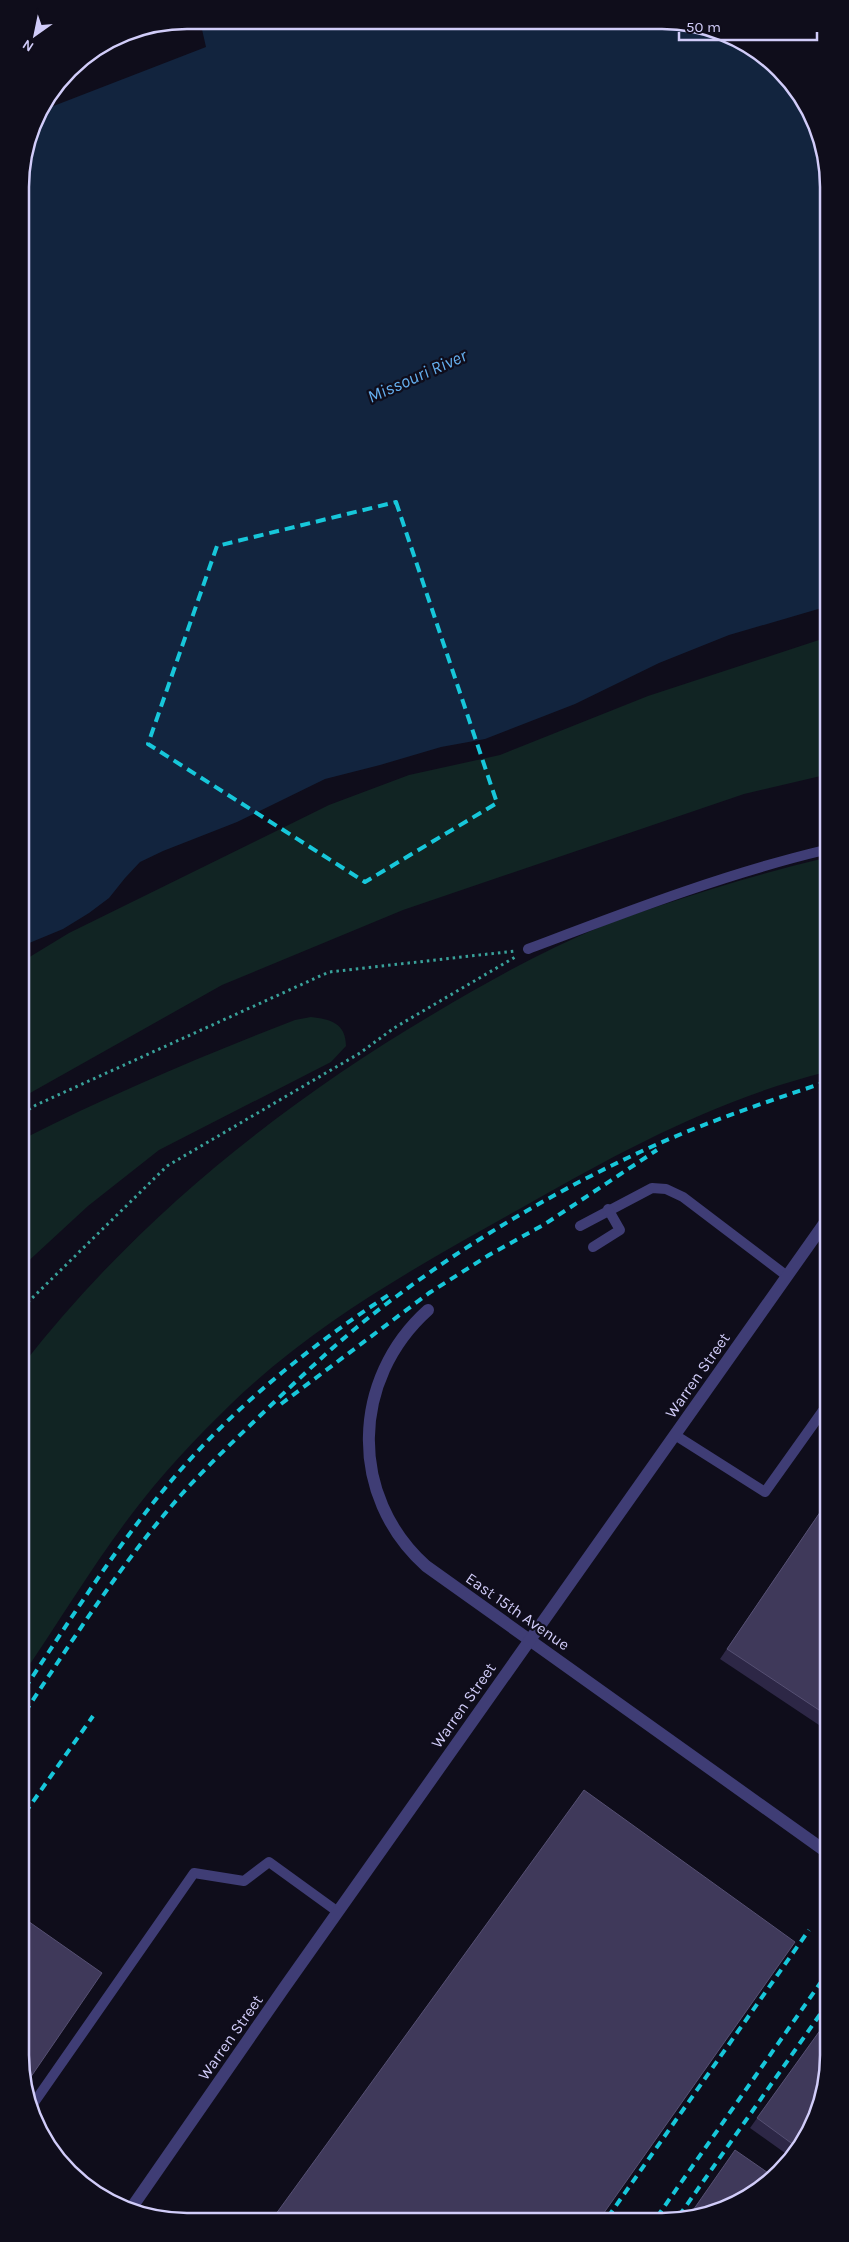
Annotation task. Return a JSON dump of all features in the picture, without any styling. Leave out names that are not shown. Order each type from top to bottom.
[{"type":"street","name":"Warren Street","points":[[134,2204],[820,1229]]},
{"type":"street","name":"East 15th Avenue","points":[[428,1310],[400,1340],[387,1362],[370,1413],[368,1442],[370,1470],[378,1497],[397,1535],[416,1557],[820,1846]]},
{"type":"lane","points":[[528,949],[651,903],[778,861],[820,851]]},
{"type":"lane","points":[[580,1226],[608,1209],[652,1188],[666,1189],[682,1197],[787,1276]]},
{"type":"lane","points":[[593,1247],[620,1230],[608,1209]]},
{"type":"lane","points":[[674,1435],[765,1492],[820,1415]]},
{"type":"lane","points":[[36,2100],[194,1873],[244,1881],[269,1862],[338,1912]]},
{"type":"path","points":[[29,1109],[329,972],[528,949]]},
{"type":"path","points":[[29,1302],[167,1166],[360,1053],[394,1028],[528,949]]},
{"type":"highlighted area","points":[[396,502],[497,803],[365,882],[148,744],[217,546]]},
{"type":"green space","points":[[820,640],[820,776],[744,794],[403,910],[222,985],[29,1094],[29,957],[69,933],[329,805],[409,775],[500,755],[648,696]]},
{"type":"green space","points":[[820,859],[820,1074],[748,1096],[673,1127],[637,1145],[412,1270],[300,1345],[231,1404],[154,1486],[103,1553],[29,1665],[29,1357],[67,1311],[114,1261],[162,1214],[266,1126],[321,1086],[435,1013],[520,965],[585,933],[682,898]]},
{"type":"green space","points":[[311,1017],[324,1019],[336,1024],[343,1032],[346,1046],[331,1062],[159,1150],[88,1206],[29,1260],[29,1136],[124,1091],[295,1020]]},
{"type":"water","name":"Missouri River","points":[[202,29],[672,29],[713,37],[732,45],[758,61],[774,75],[788,91],[808,126],[819,166],[820,608],[729,635],[659,663],[575,704],[485,739],[441,747],[325,779],[237,822],[140,862],[109,898],[89,913],[63,929],[29,943],[29,177],[32,156],[41,126],[50,107],[206,47]]},
{"type":"building","points":[[820,1512],[820,1711],[727,1649]]},
{"type":"building","points":[[584,1790],[795,1942],[604,2213],[277,2213]]},
{"type":"building","points":[[29,1922],[102,1973],[30,2078]]},
{"type":"building","points":[[820,2030],[820,2065],[815,2096],[804,2125],[794,2143],[793,2144],[757,2118]]},
{"type":"building","points":[[735,2150],[768,2172],[750,2187],[732,2197],[713,2205],[693,2210]]},
{"type":"railway","points":[[29,1706],[80,1628],[139,1547],[181,1495],[298,1380],[346,1336],[380,1309],[425,1275],[484,1236],[545,1200],[608,1167],[709,1123],[820,1084]]},
{"type":"railway","points":[[281,1404],[429,1293],[489,1255],[545,1224],[657,1150]]},
{"type":"railway","points":[[29,1682],[128,1535],[166,1487],[216,1432],[243,1406],[300,1358],[390,1294]]},
{"type":"railway","points":[[29,1807],[93,1716]]},
{"type":"railway","points":[[611,2213],[809,1930]]},
{"type":"railway","points":[[660,2213],[820,1983]]},
{"type":"railway","points":[[682,2212],[820,2014]]}]
